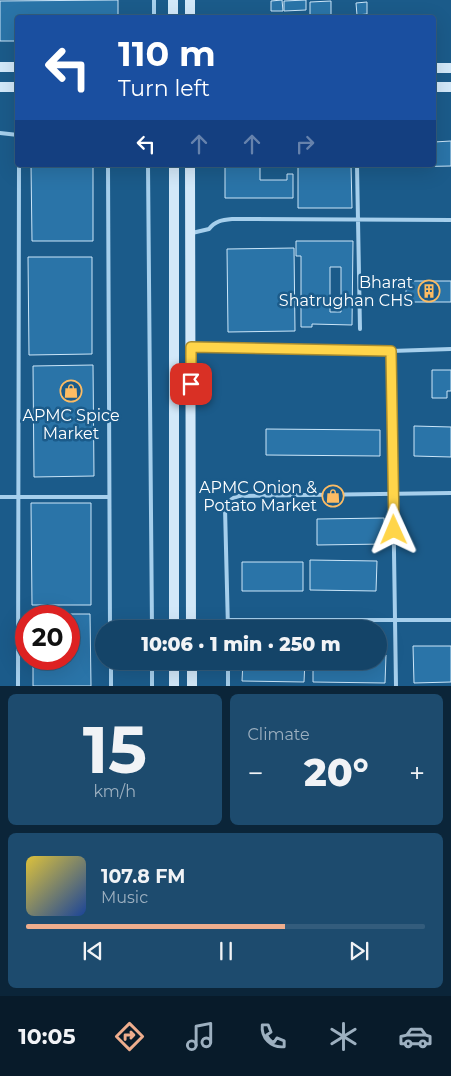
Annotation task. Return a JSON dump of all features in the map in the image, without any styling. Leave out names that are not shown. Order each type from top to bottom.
[{"type":"main road","points":[[173,0],[173,15]]},
{"type":"main road","points":[[190,0],[190,15]]},
{"type":"main road","points":[[0,67],[15,67]]},
{"type":"main road","points":[[436,68],[451,68]]},
{"type":"main road","points":[[0,87],[15,87]]},
{"type":"main road","points":[[436,87],[451,87]]},
{"type":"main road","points":[[174,167],[174,620]]},
{"type":"main road","points":[[190,167],[192,620]]},
{"type":"main road","points":[[174,670],[174,686]]},
{"type":"main road","points":[[192,670],[192,686]]},
{"type":"lane","points":[[154,0],[154,15]]},
{"type":"lane","points":[[0,133],[15,135]]},
{"type":"lane","points":[[18,686],[19,167]]},
{"type":"lane","points":[[108,167],[110,620]]},
{"type":"lane","points":[[148,167],[152,620]]},
{"type":"lane","points":[[357,167],[360,329]]},
{"type":"lane","points":[[190,233],[202,232],[209,229],[214,223],[232,219],[451,220]]},
{"type":"lane","points":[[191,347],[391,351],[451,349]]},
{"type":"lane","points":[[391,351],[396,686]]},
{"type":"lane","points":[[451,493],[239,496],[232,498],[225,508],[228,620],[451,620]]},
{"type":"lane","points":[[0,497],[108,497]]},
{"type":"lane","points":[[111,670],[111,686]]},
{"type":"lane","points":[[152,670],[152,686]]},
{"type":"lane","points":[[228,670],[228,686]]},
{"type":"building","points":[[118,0],[118,15],[15,15],[15,41],[0,41],[0,1]]},
{"type":"building","points":[[282,0],[283,11],[271,11],[271,1]]},
{"type":"building","points":[[306,0],[306,10],[284,11],[284,1]]},
{"type":"building","points":[[331,1],[331,15],[310,15],[310,2]]},
{"type":"building","points":[[367,2],[367,14],[357,15],[356,3]]},
{"type":"building","points":[[451,141],[451,166],[436,166],[436,142]]},
{"type":"building","points":[[31,167],[93,167],[93,241],[32,241]]},
{"type":"building","points":[[225,167],[260,167],[260,180],[287,180],[287,174],[293,174],[293,198],[225,198]]},
{"type":"building","points":[[298,167],[351,167],[352,208],[298,208]]},
{"type":"building","points":[[296,241],[353,241],[352,325],[312,324],[312,327],[301,327],[301,256],[296,256]],"holes":[[[330,267],[341,267],[341,312],[330,312]]]},
{"type":"building","points":[[294,248],[295,331],[228,332],[227,249]]},
{"type":"building","points":[[28,257],[92,257],[92,354],[29,355]]},
{"type":"building","name":"Bharat Shatrughan CHS","points":[[406,281],[451,281],[451,302],[406,302]]},
{"type":"building","points":[[93,365],[94,476],[34,477],[33,366]]},
{"type":"building","points":[[432,370],[451,370],[451,391],[447,391],[447,398],[432,398]]},
{"type":"building","points":[[414,426],[451,427],[451,457],[414,456]]},
{"type":"building","points":[[266,429],[380,430],[380,456],[266,455]]},
{"type":"building","points":[[31,503],[91,503],[91,605],[32,605]]},
{"type":"building","points":[[384,518],[385,544],[317,545],[317,519]]},
{"type":"building","points":[[310,560],[377,561],[376,591],[310,590]]},
{"type":"building","points":[[242,562],[303,562],[303,591],[242,591]]},
{"type":"building","points":[[80,614],[90,614],[91,686],[33,686],[33,670],[80,670]]},
{"type":"building","points":[[413,646],[451,646],[451,682],[414,683]]},
{"type":"building","points":[[243,670],[305,670],[304,682],[242,681]]},
{"type":"building","points":[[313,670],[385,670],[385,683],[313,682]]},
{"type":"place","name":"Bharat Shatrughan CHS","points":[[429,291]]},
{"type":"place","name":"APMC Spice Market","points":[[71,391]]},
{"type":"place","name":"APMC Onion & Potato Market","points":[[333,496]]},
{"type":"route","points":[[191,384],[191,347],[391,351],[394,530]]}]
